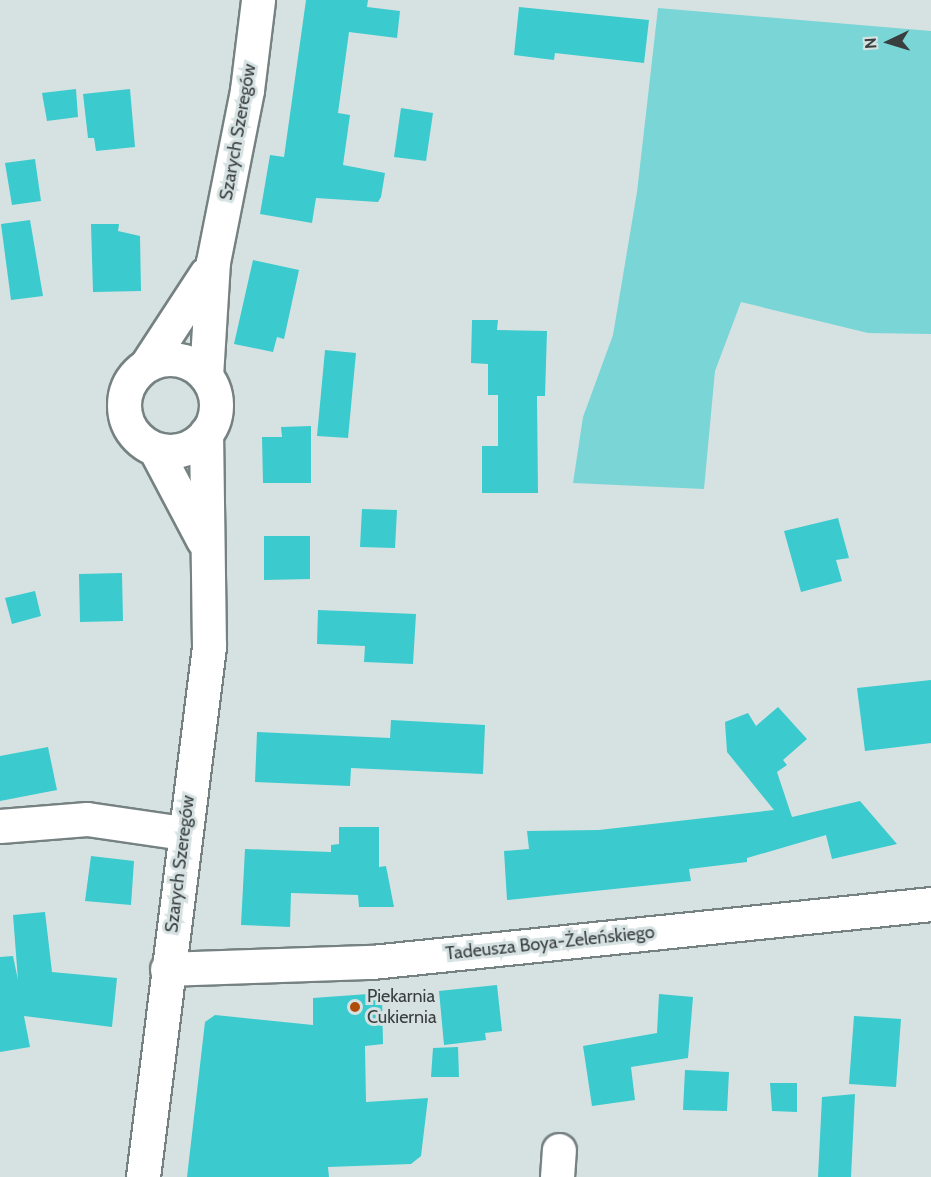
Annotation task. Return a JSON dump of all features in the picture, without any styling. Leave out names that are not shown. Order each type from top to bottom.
[{"type":"street","name":"Szarych Szeregów","points":[[206,376],[213,262],[247,90],[258,0]]},
{"type":"street","name":"Szarych Szeregów","points":[[147,364],[213,262]]},
{"type":"street","points":[[178,360],[206,376],[216,406],[206,433],[183,450],[155,449],[132,432],[124,405],[126,389],[147,364],[178,360]]},
{"type":"street","name":"Szarych Szeregów","points":[[143,1177],[183,833],[209,646],[206,433]]},
{"type":"street","name":"Szarych Szeregów","points":[[155,449],[208,552]]},
{"type":"street","points":[[0,826],[87,819],[183,833]]},
{"type":"street","name":"Tadeusza Boya-Żeleńskiego","points":[[167,969],[372,962],[931,904]]},
{"type":"shaded area","points":[[658,8],[931,31],[931,334],[868,333],[741,302],[715,371],[704,489],[573,483],[583,417],[613,335],[637,192]]},
{"type":"building","points":[[306,0],[368,0],[367,7],[400,11],[397,38],[349,32],[338,113],[350,115],[343,165],[385,173],[381,197],[378,202],[316,198],[312,223],[260,214],[270,155],[284,157]]},
{"type":"building","points":[[519,7],[649,20],[644,63],[555,53],[554,60],[514,55]]},
{"type":"building","points":[[76,89],[78,117],[47,121],[42,93]]},
{"type":"building","points":[[130,89],[135,147],[96,151],[94,138],[88,138],[83,94]]},
{"type":"building","points":[[401,108],[433,113],[426,161],[394,157]]},
{"type":"building","points":[[35,159],[41,201],[12,205],[5,163]]},
{"type":"building","points":[[30,220],[43,296],[11,300],[1,224]]},
{"type":"building","points":[[91,224],[119,224],[118,231],[140,236],[141,291],[93,292]]},
{"type":"building","points":[[253,260],[299,270],[284,339],[277,337],[273,352],[234,344]]},
{"type":"building","points":[[472,320],[498,320],[497,330],[547,331],[545,396],[537,396],[538,493],[482,493],[482,446],[498,446],[498,395],[488,395],[488,364],[471,363]]},
{"type":"building","points":[[325,350],[356,353],[348,438],[317,436]]},
{"type":"building","points":[[311,426],[311,483],[263,483],[262,437],[282,437],[281,427]]},
{"type":"building","points":[[362,509],[397,510],[395,548],[360,547]]},
{"type":"building","points":[[838,518],[849,558],[836,560],[842,581],[801,592],[784,531]]},
{"type":"building","points":[[264,536],[310,536],[310,579],[264,580]]},
{"type":"building","points":[[122,573],[123,621],[80,622],[79,574]]},
{"type":"building","points":[[35,591],[41,616],[12,624],[5,598]]},
{"type":"building","points":[[318,610],[416,614],[413,664],[364,662],[365,646],[317,644]]},
{"type":"building","points":[[931,680],[931,743],[865,751],[857,688]]},
{"type":"building","points":[[778,707],[807,739],[783,760],[787,765],[777,772],[792,817],[860,801],[897,844],[832,859],[826,835],[747,858],[747,862],[689,869],[691,881],[507,900],[504,851],[529,849],[527,831],[599,830],[774,810],[727,752],[725,722],[748,713],[756,726]]},
{"type":"building","points":[[391,720],[485,725],[483,774],[351,768],[350,786],[255,782],[257,732],[390,738]]},
{"type":"building","points":[[48,747],[57,790],[0,801],[0,756]]},
{"type":"building","points":[[339,827],[379,827],[379,867],[386,866],[394,907],[359,907],[358,895],[291,893],[290,927],[241,925],[245,849],[331,852],[331,845],[339,844]]},
{"type":"building","points":[[91,856],[134,861],[131,905],[85,901]]},
{"type":"building","points":[[45,912],[52,972],[117,978],[112,1027],[24,1016],[30,1047],[0,1052],[0,957],[13,956],[18,980],[13,915]]},
{"type":"building","points":[[497,985],[502,1031],[485,1033],[486,1040],[444,1045],[439,991]]},
{"type":"building","points":[[382,993],[383,1044],[365,1046],[366,1102],[428,1098],[421,1156],[411,1164],[328,1167],[329,1177],[187,1177],[205,1022],[215,1015],[313,1025],[313,998]]},
{"type":"building","points":[[659,994],[693,997],[688,1058],[631,1067],[635,1100],[592,1106],[583,1046],[657,1033]]},
{"type":"building","points":[[854,1016],[901,1019],[896,1087],[849,1084]]},
{"type":"building","points":[[458,1047],[459,1077],[431,1077],[433,1048]]},
{"type":"building","points":[[685,1070],[729,1072],[727,1111],[683,1110]]},
{"type":"building","points":[[770,1083],[797,1083],[797,1112],[772,1111]]},
{"type":"building","points":[[855,1094],[851,1177],[818,1177],[822,1097]]},
{"type":"place","name":"Piekarnia Cukiernia","points":[[355,1007]]}]
